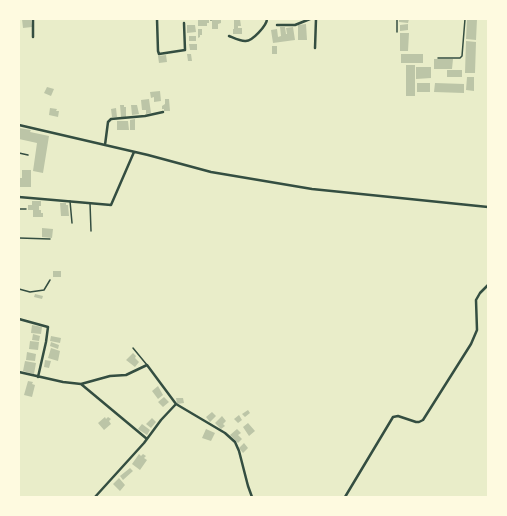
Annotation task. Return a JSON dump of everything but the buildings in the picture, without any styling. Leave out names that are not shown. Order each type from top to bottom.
[{"type":"street","points":[[33,19],[33,37]]},
{"type":"street","points":[[156,19],[159,54],[185,50],[184,23]]},
{"type":"street","points":[[229,36],[248,41],[266,25],[267,19]]},
{"type":"street","points":[[277,25],[295,25],[310,19]]},
{"type":"street","points":[[315,48],[316,19]]},
{"type":"street","points":[[105,145],[110,120],[145,116],[163,112]]},
{"type":"street","points":[[19,125],[134,152],[210,172],[312,189],[488,207]]},
{"type":"street","points":[[19,198],[109,205],[113,204],[134,152]]},
{"type":"street","points":[[346,497],[393,417],[398,416],[416,422],[423,420],[471,344],[477,330],[476,300],[480,293],[488,285]]},
{"type":"street","points":[[19,320],[48,326],[38,377]]},
{"type":"street","points":[[19,372],[63,382],[81,384],[110,376],[126,375],[146,365],[176,404],[226,433],[235,442],[252,497]]},
{"type":"street","points":[[81,384],[147,439]]},
{"type":"street","points":[[95,497],[176,404]]},
{"type":"lane","points":[[397,19],[397,32]]},
{"type":"lane","points":[[438,58],[460,58],[462,56],[464,19]]},
{"type":"lane","points":[[19,153],[28,155]]},
{"type":"lane","points":[[70,201],[72,223]]},
{"type":"lane","points":[[90,203],[91,231]]},
{"type":"lane","points":[[19,209],[26,209]]},
{"type":"lane","points":[[19,238],[50,239]]},
{"type":"lane","points":[[19,289],[30,292],[44,290],[50,280]]},
{"type":"lane","points":[[133,348],[146,365]]}]
